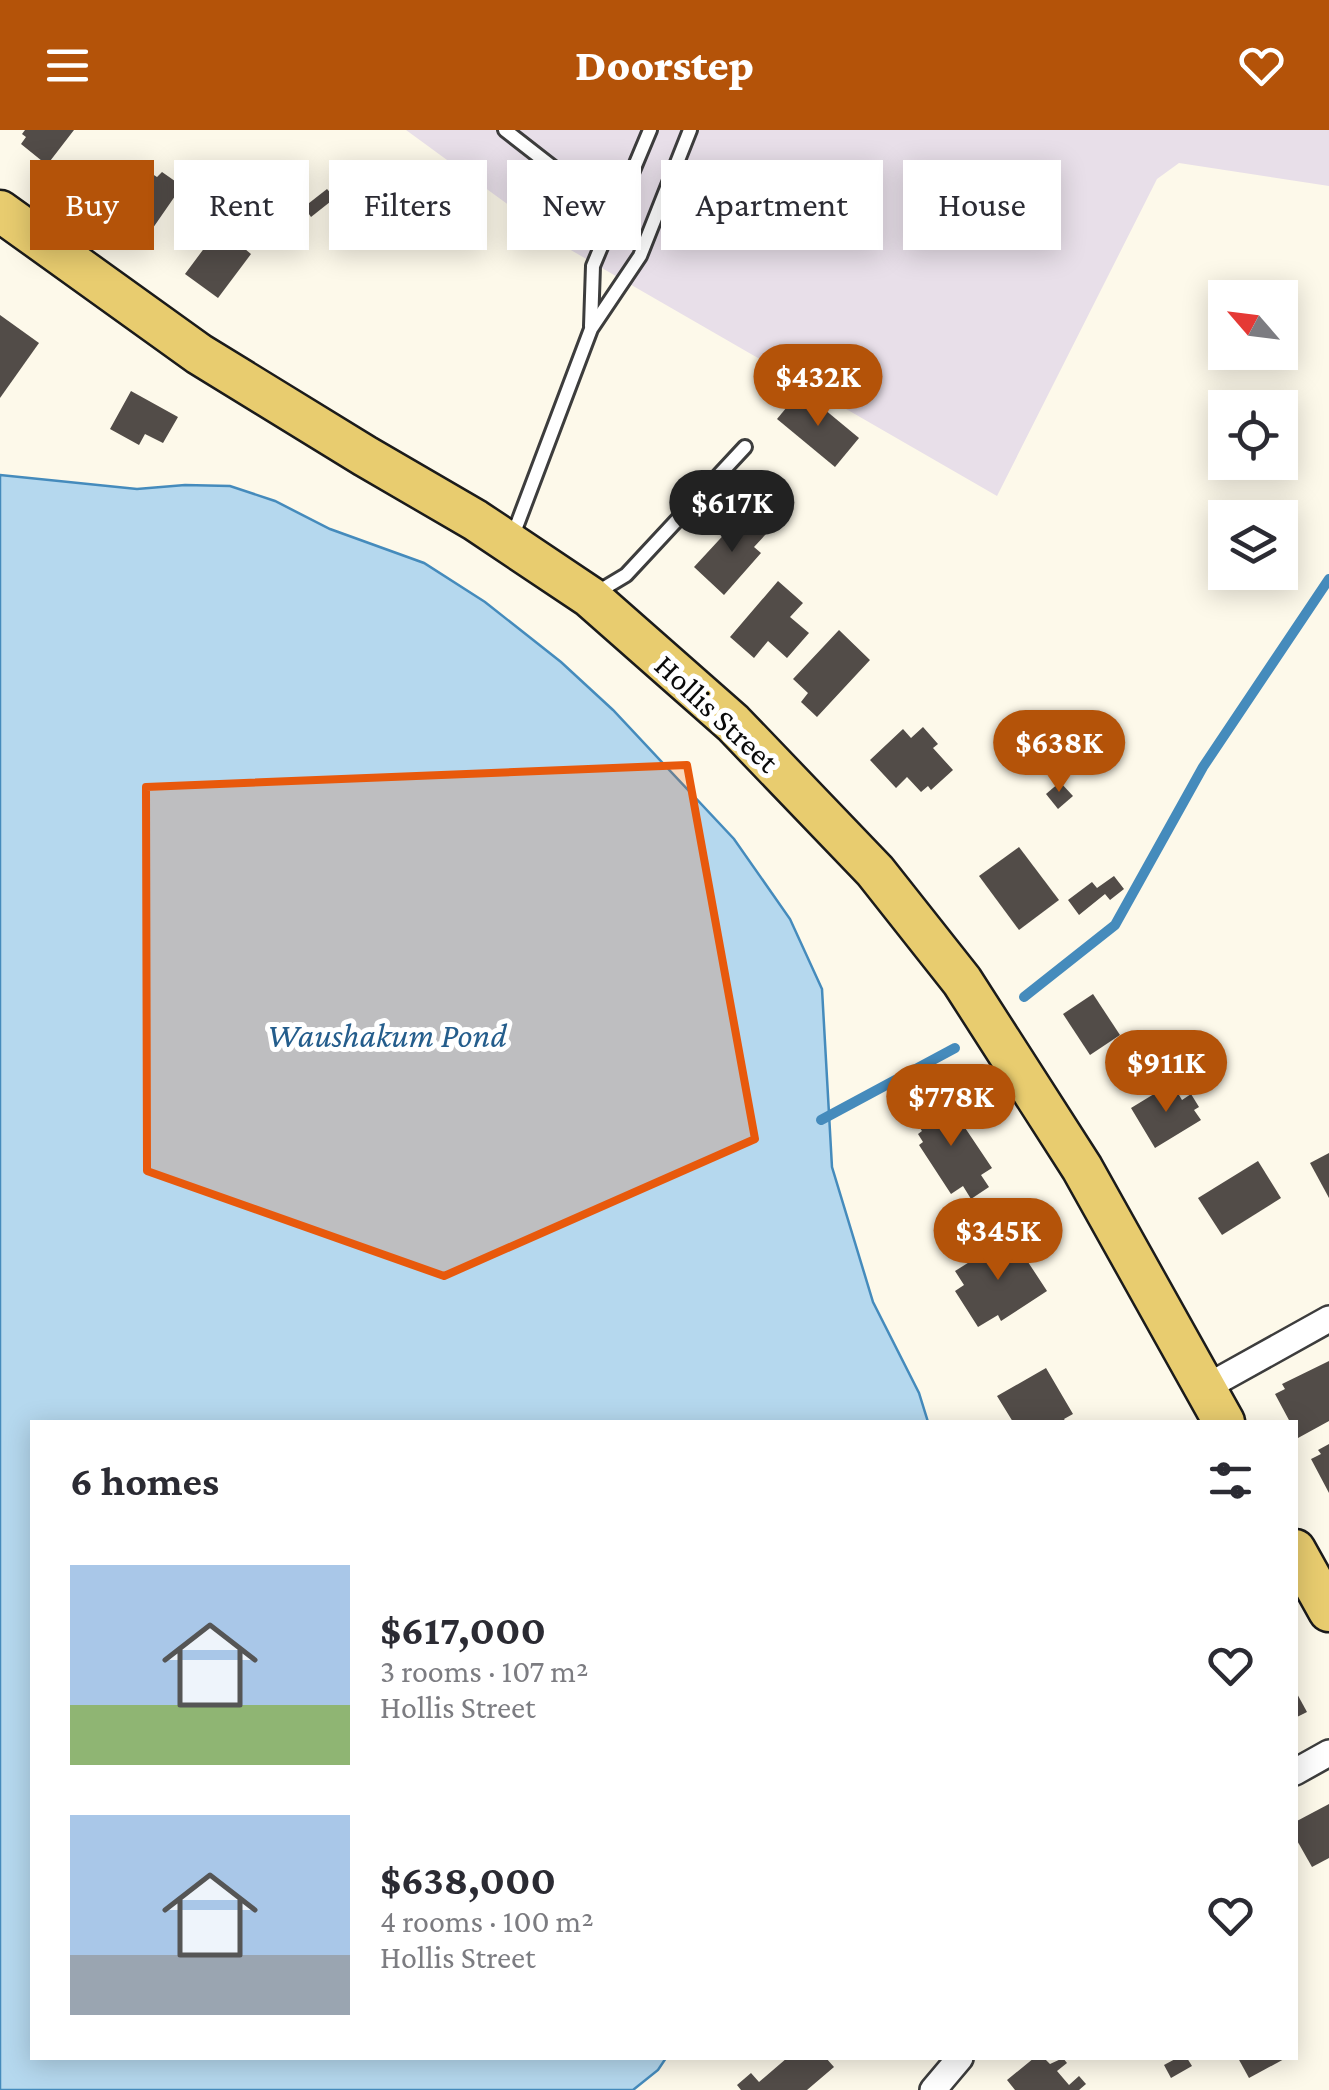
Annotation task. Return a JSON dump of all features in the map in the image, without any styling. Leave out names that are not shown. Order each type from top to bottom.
[{"type":"main road","name":"Hollis Street","points":[[0,211],[199,354],[590,596],[733,722],[875,871],[962,981],[1082,1168],[1214,1405]]},
{"type":"main road","points":[[1298,1555],[1329,1611]]},
{"type":"street","points":[[1214,1405],[1329,1319]]},
{"type":"street","points":[[1298,1770],[1329,1752]]},
{"type":"street","points":[[933,2090],[958,2060]]},
{"type":"lane","points":[[505,130],[544,160]]},
{"type":"lane","points":[[637,160],[650,130]]},
{"type":"lane","points":[[510,543],[591,329],[640,256],[690,130]]},
{"type":"lane","points":[[591,329],[592,266],[599,250]]},
{"type":"lane","points":[[590,596],[626,575],[745,447]]},
{"type":"highlighted area","points":[[687,765],[755,1139],[444,1276],[147,1171],[146,787]]},
{"type":"shaded area","points":[[406,130],[1329,130],[1329,186],[1179,163],[1157,179],[997,496],[571,250],[641,250],[641,160],[507,160],[507,204],[487,189],[487,160],[447,160]]},
{"type":"water","name":"Waushakum Pond","points":[[0,475],[137,489],[230,486],[275,501],[330,529],[424,563],[485,602],[561,662],[613,710],[734,839],[790,919],[822,989],[832,1167],[873,1302],[919,1393],[927,1420],[30,1420],[30,2060],[665,2060],[633,2090],[0,2090]]},
{"type":"building","points":[[25,130],[74,130],[51,160],[41,160],[21,144],[26,137],[22,134]]},
{"type":"building","points":[[162,172],[174,180],[174,198],[154,226],[154,175]]},
{"type":"building","points":[[329,191],[329,203],[311,217],[309,203]]},
{"type":"building","points":[[203,250],[246,250],[251,254],[218,298],[185,274]]},
{"type":"building","points":[[0,315],[39,343],[0,398]]},
{"type":"building","points":[[801,390],[859,438],[835,467],[777,419]]},
{"type":"building","points":[[131,391],[178,417],[163,443],[145,434],[139,445],[110,429]]},
{"type":"building","points":[[743,514],[766,534],[754,547],[761,553],[724,595],[694,567]]},
{"type":"building","points":[[778,581],[803,603],[790,617],[809,633],[787,658],[768,641],[754,658],[730,637]]},
{"type":"building","points":[[839,630],[870,660],[817,717],[801,702],[808,693],[793,679]]},
{"type":"building","points":[[923,727],[938,744],[933,748],[953,770],[931,790],[928,786],[921,792],[907,777],[896,788],[870,760],[903,729],[911,738]]},
{"type":"building","points":[[1060,782],[1073,796],[1058,809],[1046,794]]},
{"type":"building","points":[[1019,847],[1059,900],[1019,930],[979,876]]},
{"type":"building","points":[[1114,876],[1124,889],[1110,900],[1105,894],[1079,915],[1068,900],[1092,882],[1097,888]]},
{"type":"building","points":[[1093,994],[1120,1035],[1090,1055],[1063,1014]]},
{"type":"building","points":[[1172,1083],[1182,1100],[1191,1094],[1201,1120],[1155,1148],[1131,1108]]},
{"type":"building","points":[[943,1095],[992,1168],[981,1175],[989,1187],[971,1199],[963,1186],[951,1194],[919,1145],[923,1142],[918,1134],[922,1131],[911,1116]]},
{"type":"building","points":[[1329,1153],[1329,1198],[1310,1163]]},
{"type":"building","points":[[1258,1161],[1281,1198],[1222,1235],[1198,1198]]},
{"type":"building","points":[[1011,1236],[1047,1291],[1001,1321],[998,1315],[978,1327],[955,1291],[964,1285],[955,1271]]},
{"type":"building","points":[[1329,1361],[1329,1421],[1298,1438],[1298,1420],[1289,1420],[1275,1394],[1285,1389],[1282,1384]]},
{"type":"building","points":[[1046,1368],[1073,1414],[1065,1420],[1012,1420],[997,1396]]},
{"type":"building","points":[[1329,1444],[1329,1493],[1311,1459]]},
{"type":"building","points":[[1298,1696],[1307,1712],[1298,1716]]},
{"type":"building","points":[[1329,1804],[1329,1858],[1312,1867],[1298,1842],[1298,1820]]},
{"type":"building","points":[[785,2060],[828,2060],[834,2067],[807,2090],[741,2090],[737,2085],[751,2073],[759,2082]]},
{"type":"building","points":[[1032,2060],[1046,2060],[1050,2064],[1065,2060],[1067,2063],[1057,2071],[1069,2085],[1079,2076],[1086,2084],[1079,2090],[1015,2090],[1007,2080]]},
{"type":"building","points":[[1173,2060],[1188,2060],[1192,2066],[1171,2078],[1164,2065]]},
{"type":"building","points":[[1239,2060],[1282,2060],[1249,2078]]},
{"type":"waterway","points":[[1024,997],[1115,925],[1203,767],[1329,579]]},
{"type":"waterway","points":[[821,1120],[955,1048]]}]
